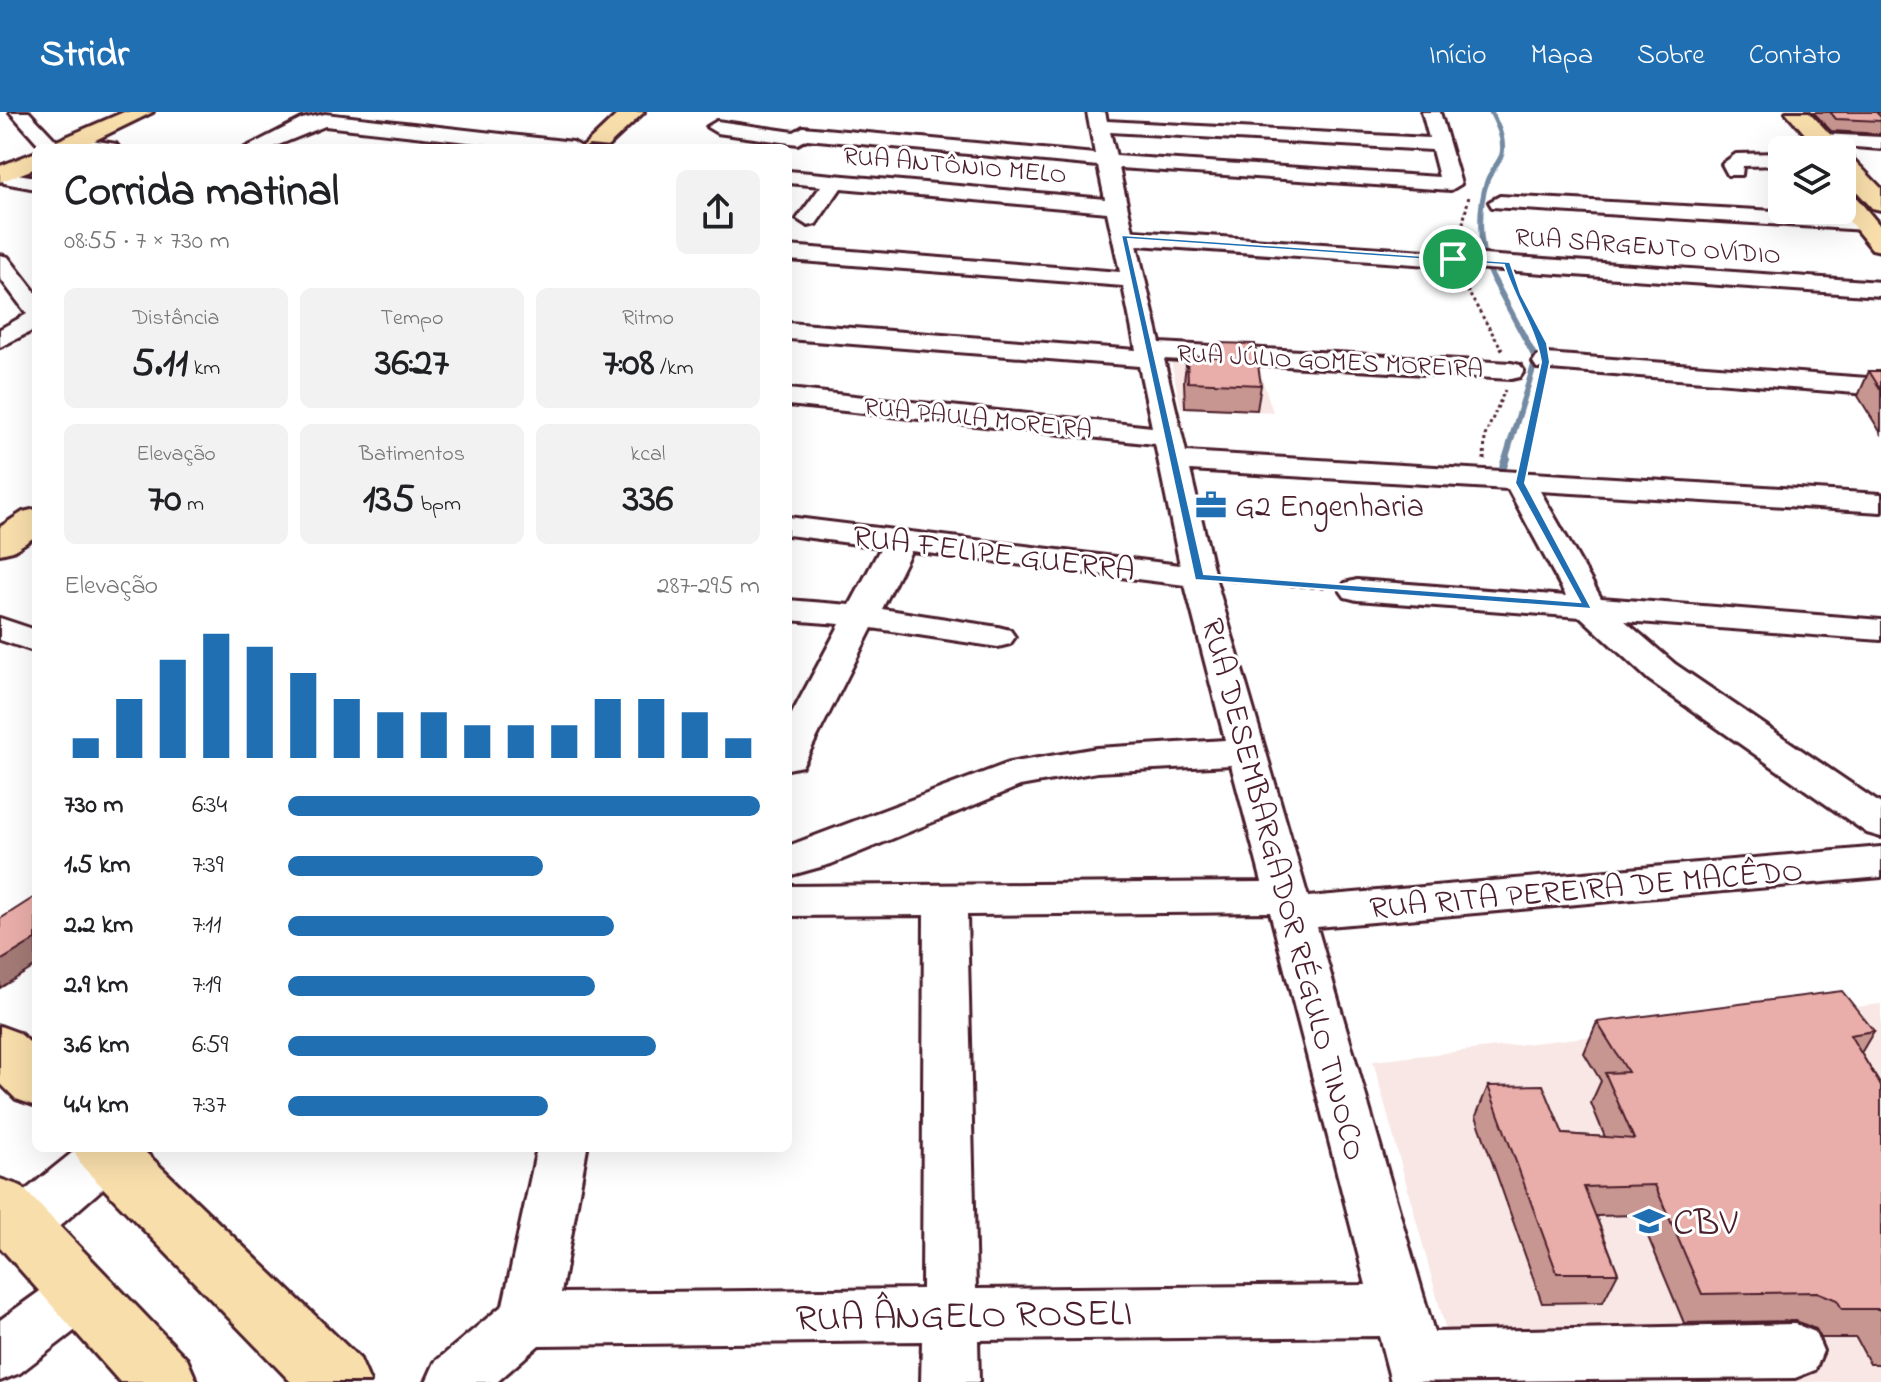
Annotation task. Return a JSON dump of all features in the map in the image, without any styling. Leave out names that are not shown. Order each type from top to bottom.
[{"type":"main road","points":[[83,144],[142,112]]},
{"type":"main road","points":[[597,144],[633,112]]},
{"type":"main road","points":[[1787,117],[1807,136]]},
{"type":"main road","points":[[4,180],[32,162]]},
{"type":"main road","points":[[4,180],[32,170]]},
{"type":"main road","points":[[1856,182],[1878,215]]},
{"type":"main road","points":[[1856,203],[1878,215]]},
{"type":"main road","points":[[0,543],[32,523]]},
{"type":"main road","points":[[0,1048],[32,1079]]},
{"type":"main road","points":[[110,1152],[337,1382]]},
{"type":"main road","points":[[10,1216],[164,1382]]},
{"type":"street","points":[[19,112],[73,144]]},
{"type":"street","points":[[376,144],[436,112]]},
{"type":"street","points":[[795,140],[826,112]]},
{"type":"street","points":[[1101,133],[1451,184],[1431,112]]},
{"type":"street","points":[[264,144],[309,123],[340,120],[540,144]]},
{"type":"street","points":[[717,127],[795,140],[1101,133],[1440,145]]},
{"type":"street","name":"RUA DESEMBARGADOR RÉGULO TINOCO","points":[[1101,133],[1199,577],[1412,1351]]},
{"type":"street","points":[[1856,145],[1881,143]]},
{"type":"street","points":[[1735,171],[1732,164],[1736,160],[1768,159]]},
{"type":"street","name":"RUA ANTÔNIO MELO","points":[[792,177],[1121,222]]},
{"type":"street","points":[[4,180],[32,183]]},
{"type":"street","points":[[808,219],[835,181]]},
{"type":"street","points":[[1500,202],[1878,215]]},
{"type":"street","name":"RUA SARGENTO OVÍDIO","points":[[1121,222],[1457,260],[1881,289]]},
{"type":"street","points":[[792,253],[1133,280]]},
{"type":"street","points":[[0,262],[32,304]]},
{"type":"street","points":[[0,339],[32,321]]},
{"type":"street","name":"RUA JÚLIO GOMES MOREIRA","points":[[792,331],[1150,354],[1511,371]]},
{"type":"street","points":[[1546,362],[1881,387]]},
{"type":"street","name":"RUA PAULA MOREIRA","points":[[792,398],[1171,448],[1520,483],[1881,503]]},
{"type":"street","points":[[1520,483],[1588,606],[1662,672],[1881,823]]},
{"type":"street","name":"RUA FELIPE GUERRA","points":[[792,526],[1199,577]]},
{"type":"street","points":[[792,749],[901,540]]},
{"type":"street","points":[[1357,590],[1881,630]]},
{"type":"street","points":[[792,610],[862,616],[998,637]]},
{"type":"street","points":[[0,628],[32,640]]},
{"type":"street","points":[[792,860],[816,854],[1009,776],[1041,768],[1111,757],[1247,752]]},
{"type":"street","name":"RUA RITA PEREIRA DE MACÊDO","points":[[1290,906],[1881,862]]},
{"type":"street","points":[[945,898],[950,1382]]},
{"type":"street","points":[[792,901],[945,898],[1290,906]]},
{"type":"street","points":[[10,1216],[105,1152]]},
{"type":"street","points":[[455,1382],[528,1319],[561,1152]]},
{"type":"street","points":[[0,1354],[80,1294]]},
{"type":"street","name":"RUA ÂNGELO ROSELI","points":[[528,1319],[949,1314],[1412,1351],[1795,1351]]},
{"type":"path","points":[[1451,184],[1464,189],[1469,196],[1457,260]]},
{"type":"path","points":[[1504,263],[1543,343],[1546,362],[1520,483]]},
{"type":"path","points":[[1199,577],[1357,590]]},
{"type":"shaded area","points":[[1171,361],[1258,366],[1273,412],[1181,408]]},
{"type":"shaded area","name":"CBV","points":[[1881,1004],[1881,1382],[1460,1382],[1373,1061]]},
{"type":"building","points":[[1830,112],[1876,112],[1881,121],[1836,119]]},
{"type":"building","points":[[1218,343],[1255,344],[1261,385],[1188,382],[1187,356],[1220,357]]},
{"type":"building","points":[[1869,371],[1881,371],[1881,390]]},
{"type":"building","points":[[32,899],[32,941],[0,961],[0,919]]},
{"type":"building","points":[[1842,991],[1874,1031],[1850,1035],[1881,1086],[1881,1313],[1879,1309],[1842,1309],[1837,1300],[1817,1292],[1702,1294],[1655,1185],[1584,1187],[1618,1273],[1557,1273],[1488,1086],[1543,1085],[1563,1134],[1634,1139],[1605,1073],[1628,1072],[1597,1022]]},
{"type":"waterway","points":[[1487,267],[1481,235],[1482,202],[1487,181],[1503,148],[1491,112]]},
{"type":"waterway","points":[[1487,267],[1536,359],[1505,460]]},
{"type":"waterway","points":[[1503,467],[1506,458]]},
{"type":"place","name":"G2 Engenharia","points":[[1211,505]]},
{"type":"place","name":"CBV","points":[[1649,1221]]},
{"type":"route","points":[[1124,237],[1453,259],[1507,263],[1517,294],[1543,343],[1546,362],[1520,483],[1588,606],[1199,577],[1124,237]]}]
